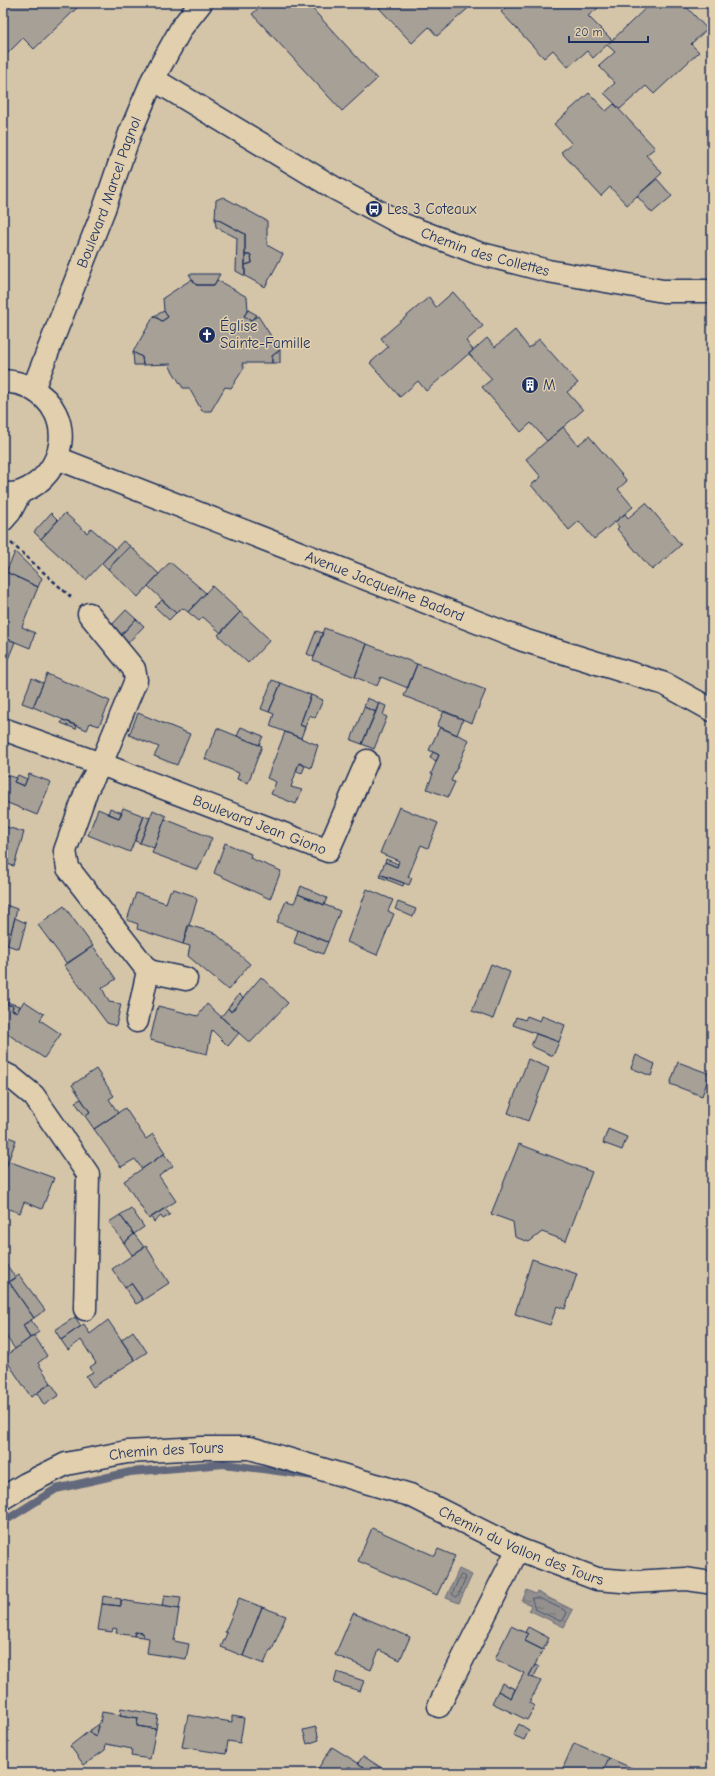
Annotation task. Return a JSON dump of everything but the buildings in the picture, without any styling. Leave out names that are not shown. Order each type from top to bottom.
[{"type":"street","name":"Boulevard Marcel Pagnol","points":[[33,389],[104,209],[130,133],[153,79],[182,27],[201,3]]},
{"type":"street","name":"Chemin des Collettes","points":[[153,79],[336,189],[404,225],[478,253],[548,271],[663,291],[712,291]]},
{"type":"street","points":[[3,381],[19,383],[33,389],[45,399],[55,412],[60,427],[61,442],[58,458],[49,473],[36,485],[11,493],[10,512],[5,530]]},
{"type":"street","name":"Avenue Jacqueline Badord","points":[[58,458],[523,640],[665,684],[712,710]]},
{"type":"street","points":[[89,614],[134,669],[136,680],[101,764],[87,789],[65,851],[68,868],[148,971],[186,979]]},
{"type":"street","points":[[665,684],[712,693]]},
{"type":"street","name":"Boulevard Jean Giono","points":[[3,729],[101,764],[328,851],[367,761]]},
{"type":"street","points":[[138,1022],[148,971]]},
{"type":"street","points":[[3,1073],[11,1077],[34,1096],[88,1174],[85,1309]]},
{"type":"street","name":"Chemin des Tours","points":[[3,1498],[26,1484],[66,1464],[127,1452],[201,1448],[250,1448],[337,1472]]},
{"type":"street","name":"Chemin du Vallon des Tours","points":[[337,1472],[410,1495],[518,1549],[597,1579],[633,1582],[686,1579],[712,1583]]},
{"type":"street","points":[[439,1706],[518,1549]]},
{"type":"path","points":[[5,530],[89,614]]},
{"type":"water","points":[[459,1569],[472,1575],[459,1603],[446,1598]]},
{"type":"water","points":[[527,1590],[535,1594],[537,1592],[573,1610],[564,1627],[529,1610],[531,1605],[522,1601]]},
{"type":"waterway","points":[[3,1522],[56,1489],[130,1472],[224,1464],[314,1476]]},
{"type":"place","name":"Les 3 Coteaux","points":[[374,209]]},
{"type":"place","name":"Église Sainte-Famille","points":[[207,335]]},
{"type":"place","name":"M","points":[[530,385]]}]
